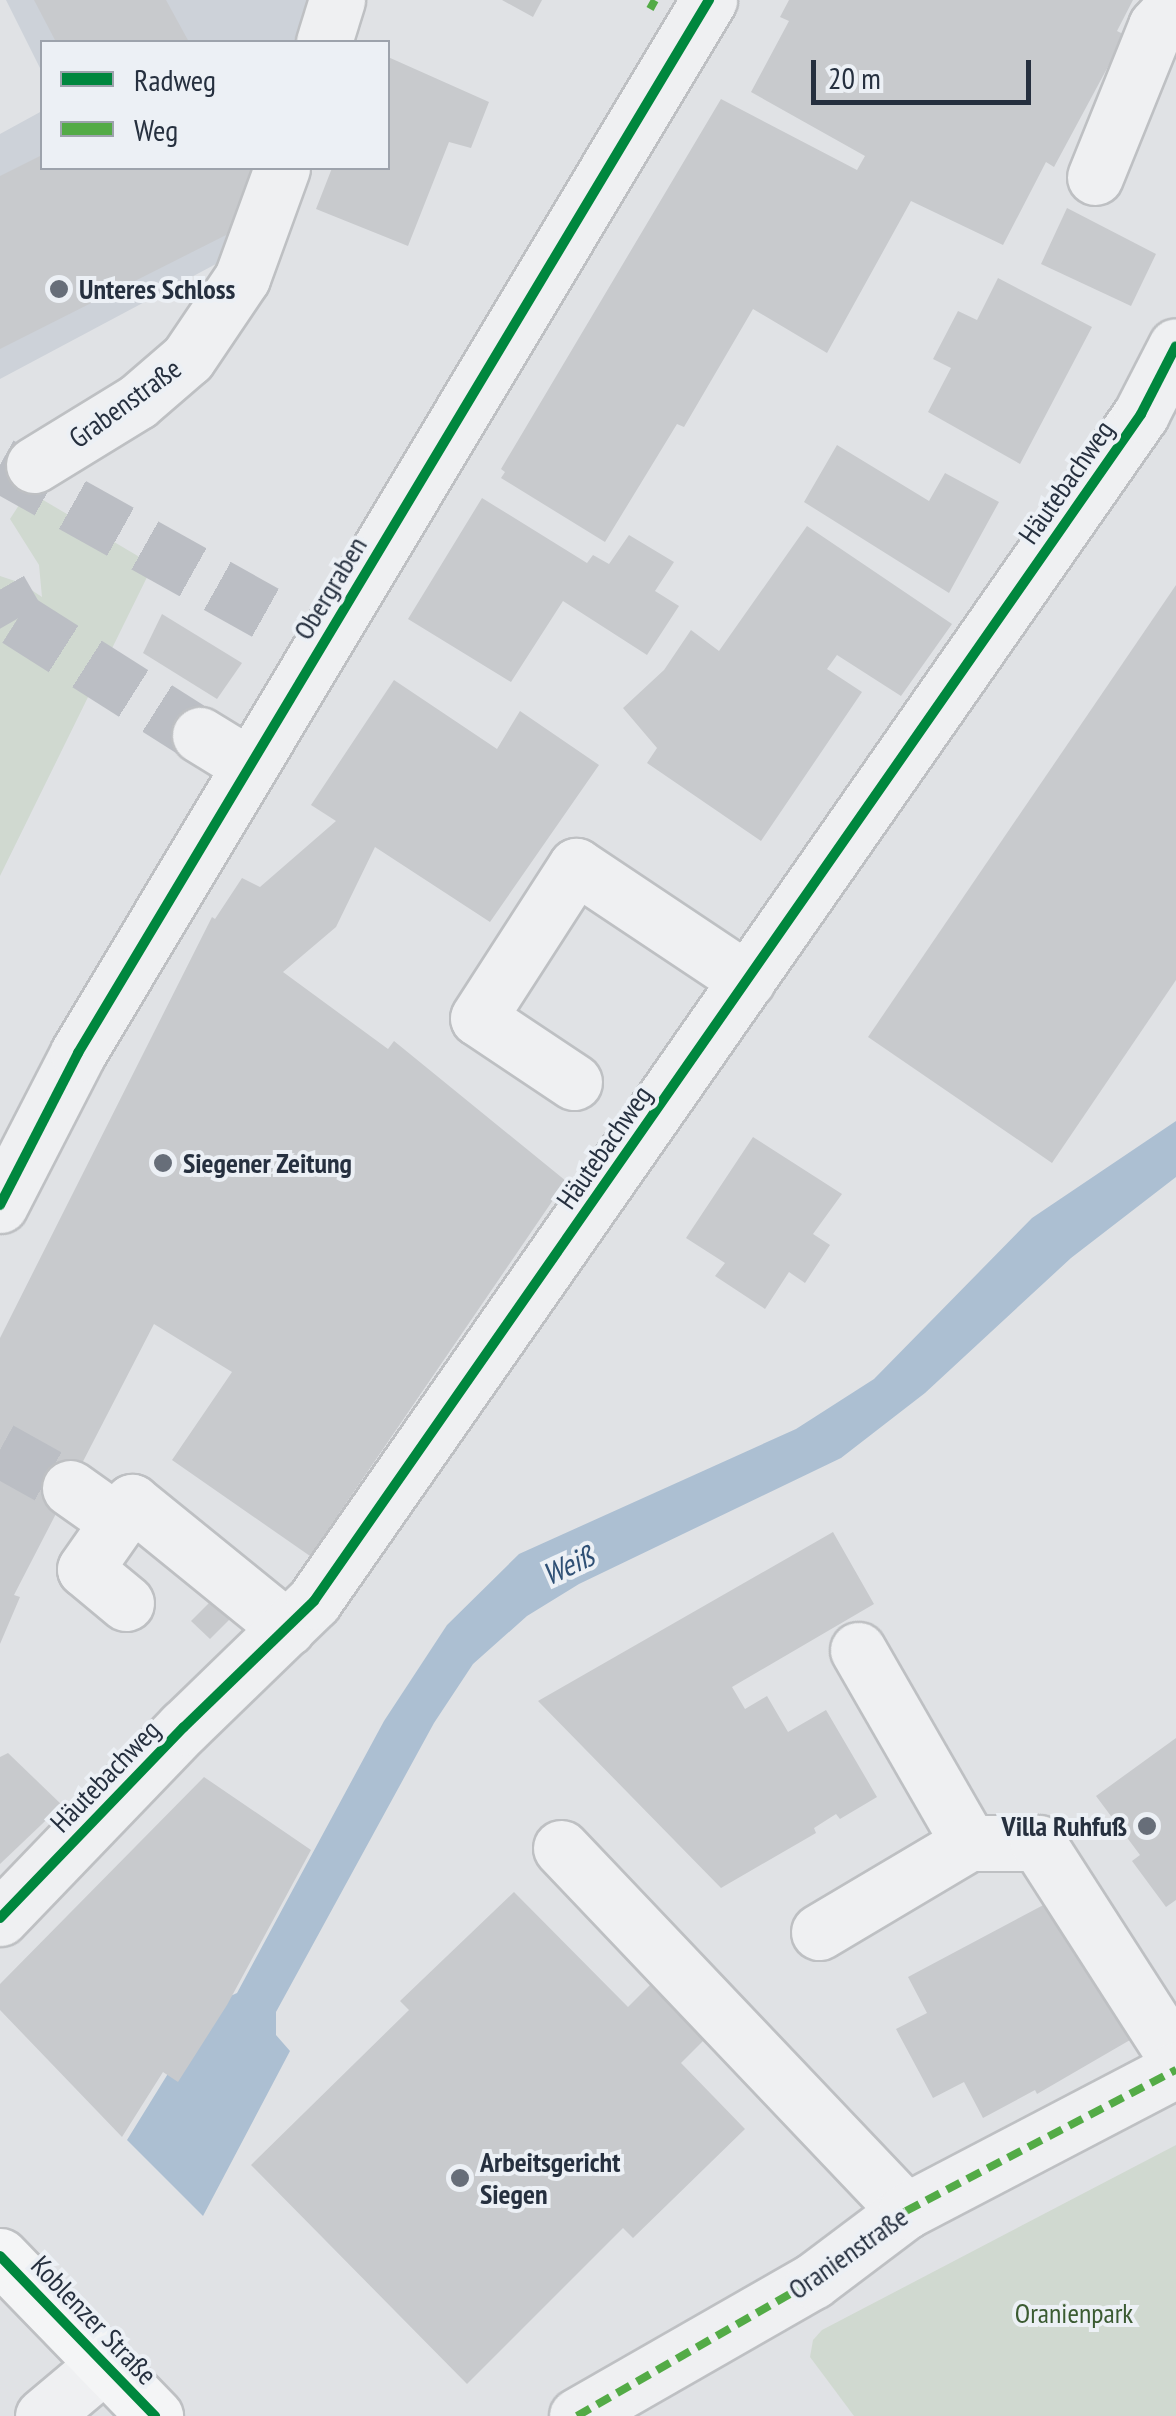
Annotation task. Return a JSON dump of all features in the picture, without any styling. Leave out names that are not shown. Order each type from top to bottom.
[{"type":"main road","name":"Koblenzer Straße","points":[[0,2256],[155,2416]]},
{"type":"street","points":[[325,40],[337,0]]},
{"type":"street","name":"Obergraben","points":[[0,1205],[78,1053],[248,765],[304,634],[709,0]]},
{"type":"street","points":[[1095,177],[1156,26],[1176,4]]},
{"type":"street","name":"Grabenstraße","points":[[34,466],[136,402],[188,358],[242,278],[281,170]]},
{"type":"street","name":"Häutebachweg","points":[[0,1918],[81,1807],[288,1628],[314,1601],[1141,414],[1176,346]]},
{"type":"street","points":[[200,735],[248,765]]},
{"type":"street","points":[[574,1082],[478,1018],[576,866],[747,980]]},
{"type":"street","points":[[70,1488],[118,1522]]},
{"type":"street","points":[[126,1604],[85,1569],[132,1502],[288,1628]]},
{"type":"street","points":[[858,1650],[969,1843]]},
{"type":"street","points":[[819,1932],[969,1843],[1038,1842],[1176,2058]]},
{"type":"street","points":[[561,1848],[906,2210]]},
{"type":"street","name":"Oranienstraße","points":[[577,2416],[813,2281],[906,2210],[1176,2070]]},
{"type":"street","points":[[43,2416],[105,2364]]},
{"type":"shaded area","points":[[6,0],[325,0],[315,40],[40,40],[40,68]]},
{"type":"shaded area","name":"Unteres Schloss","points":[[40,112],[40,170],[280,170],[261,240],[0,379],[0,134]]},
{"type":"green space","points":[[28,491],[153,565],[0,876],[0,576],[21,583],[42,597],[39,565],[10,519]]},
{"type":"green space","name":"Oranienpark","points":[[1176,2145],[1176,2416],[854,2416],[810,2357],[813,2340],[822,2330]]},
{"type":"water","name":"Weiß","points":[[1176,1121],[1176,1177],[1071,1258],[925,1393],[841,1458],[579,1584],[527,1616],[473,1664],[434,1723],[276,2012],[276,2035],[290,2051],[203,2216],[127,2140],[216,1996],[224,1999],[237,1993],[384,1721],[447,1625],[519,1554],[796,1429],[874,1379],[1032,1218]]},
{"type":"building","points":[[34,0],[166,0],[188,40],[55,40]]},
{"type":"building","points":[[502,0],[542,0],[533,17]]},
{"type":"building","points":[[789,0],[1133,0],[1117,31],[1125,35],[1054,167],[1046,162],[1003,245],[911,201],[827,353],[753,309],[684,427],[677,424],[605,542],[501,478],[505,472],[501,469],[721,99],[857,170],[865,156],[751,92],[789,21],[780,17]]},
{"type":"building","points":[[390,58],[489,102],[471,148],[449,142],[408,246],[316,209],[331,170],[390,170]]},
{"type":"building","name":"Unteres Schloss","points":[[40,156],[40,170],[255,170],[238,229],[0,349],[0,176]]},
{"type":"building","points":[[1067,208],[1156,254],[1131,306],[1041,264]]},
{"type":"building","points":[[998,278],[1092,327],[1020,464],[928,412],[951,368],[933,359],[958,311],[977,320]]},
{"type":"building","points":[[837,445],[929,501],[945,473],[999,502],[949,593],[804,502]]},
{"type":"building","points":[[482,498],[587,563],[593,555],[609,564],[629,535],[674,562],[655,591],[679,606],[647,655],[563,601],[511,682],[408,619]]},
{"type":"building","points":[[807,526],[952,624],[901,696],[837,655],[827,669],[862,692],[761,841],[647,763],[657,748],[623,708],[664,670],[691,630],[719,651]]},
{"type":"building","points":[[1176,585],[1176,980],[1052,1163],[868,1037]]},
{"type":"building","points":[[162,614],[242,663],[217,699],[143,653]]},
{"type":"building","points":[[394,680],[497,749],[520,711],[599,765],[490,922],[375,847],[336,927],[283,972],[388,1049],[394,1041],[566,1181],[310,1556],[172,1460],[232,1372],[154,1324],[14,1595],[20,1597],[0,1644],[0,1338],[212,917],[215,919],[242,878],[260,887],[336,821],[311,805]]},
{"type":"building","points":[[753,1137],[842,1194],[813,1234],[830,1245],[805,1283],[789,1272],[765,1309],[715,1276],[725,1263],[686,1238]]},
{"type":"building","points":[[833,1532],[874,1604],[732,1687],[745,1709],[767,1696],[788,1732],[826,1710],[877,1797],[840,1819],[836,1814],[814,1828],[816,1833],[721,1888],[538,1701]]},
{"type":"building","points":[[213,1599],[232,1617],[210,1639],[191,1621]]},
{"type":"building","name":"Villa Ruhfuß","points":[[1176,1738],[1176,1900],[1166,1907],[1132,1861],[1140,1855],[1096,1796]]},
{"type":"building","points":[[8,1753],[62,1805],[0,1864],[0,1757]]},
{"type":"building","points":[[204,1777],[311,1850],[227,2005],[178,2082],[163,2072],[122,2137],[0,2010],[0,1984]]},
{"type":"building","points":[[514,1892],[628,2007],[652,1983],[706,2038],[681,2063],[745,2129],[633,2238],[623,2228],[467,2384],[251,2165],[409,2010],[400,2001]]},
{"type":"building","points":[[1051,1901],[1130,2040],[1037,2094],[1035,2090],[983,2118],[964,2082],[933,2098],[896,2029],[927,2013],[908,1977]]},
{"type":"tunnel","points":[[0,464],[286,624]]},
{"type":"tunnel","points":[[0,589],[17,619],[200,735]]},
{"type":"tunnel","points":[[0,1449],[70,1488]]},
{"type":"marked path","points":[[650,9],[655,0]]},
{"type":"marked path","points":[[577,2416],[813,2281],[906,2211],[1176,2070]]},
{"type":"cycle path","points":[[0,1205],[78,1053],[709,0]]},
{"type":"cycle path","points":[[0,1918],[184,1727],[314,1601],[1141,414],[1176,346]]},
{"type":"cycle path","points":[[0,2256],[155,2416]]},
{"type":"place","name":"Unteres Schloss","points":[[59,289]]},
{"type":"place","name":"Siegener Zeitung","points":[[163,1163]]},
{"type":"place","name":"Villa Ruhfuß","points":[[1147,1826]]},
{"type":"place","name":"Arbeitsgericht Siegen","points":[[460,2178]]}]
